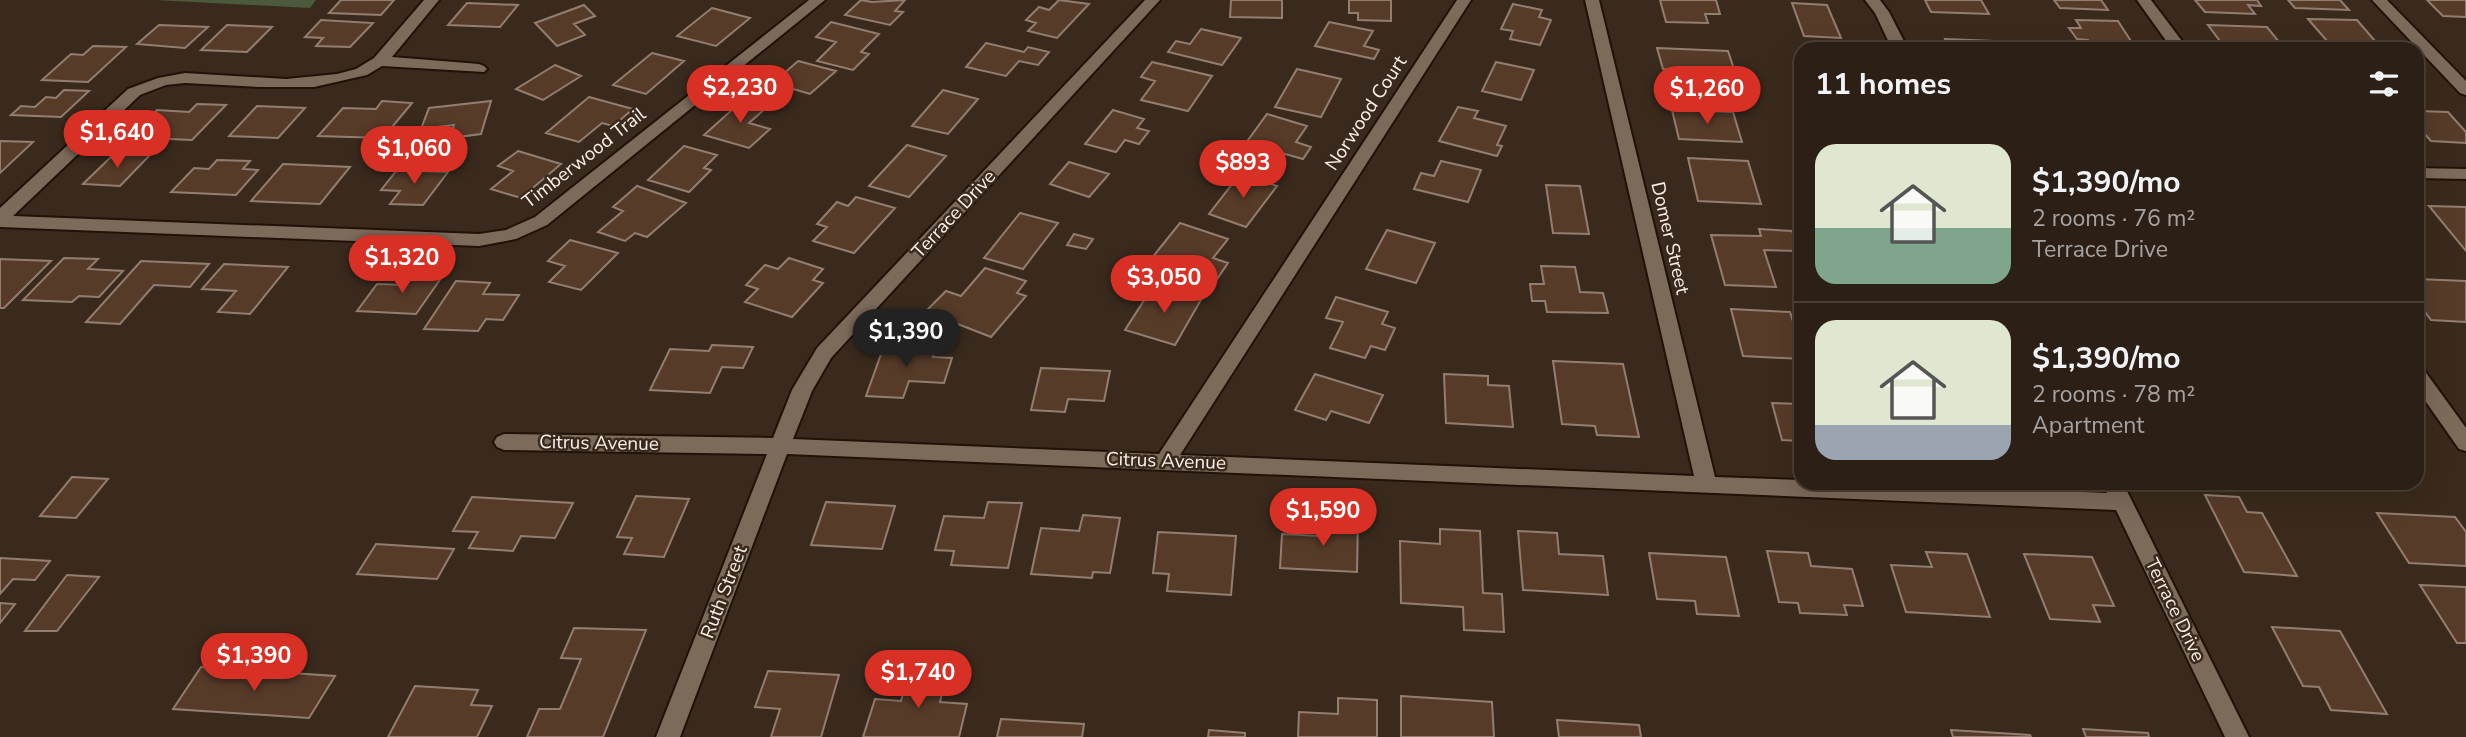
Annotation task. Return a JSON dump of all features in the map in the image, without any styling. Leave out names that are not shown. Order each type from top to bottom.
[{"type":"street","name":"Timberwood Trail","points":[[0,219],[134,92],[163,81],[185,78],[322,83],[347,79],[363,73],[380,61],[432,0]]},
{"type":"street","name":"Timberwood Trail","points":[[0,219],[479,240],[510,235],[541,221],[818,0]]},
{"type":"street","name":"Terrace Drive","points":[[780,446],[802,390],[824,353],[1153,0]]},
{"type":"street","name":"Norwood Court","points":[[1166,460],[1464,0]]},
{"type":"street","name":"Domer Street","points":[[1592,0],[1707,486]]},
{"type":"street","points":[[1872,0],[1882,12],[1897,42]]},
{"type":"street","points":[[2144,0],[2175,42]]},
{"type":"street","points":[[2379,0],[2420,42]]},
{"type":"street","points":[[2424,47],[2466,90]]},
{"type":"street","points":[[380,61],[478,69]]},
{"type":"street","points":[[2424,173],[2466,174]]},
{"type":"street","points":[[2424,385],[2466,443]]},
{"type":"street","name":"Citrus Avenue","points":[[504,442],[780,446],[1166,460],[1707,486],[1794,487]]},
{"type":"street","name":"Ruth Street","points":[[668,737],[780,446]]},
{"type":"street","name":"Citrus Avenue","points":[[1980,490],[2117,492]]},
{"type":"street","name":"Terrace Drive","points":[[2117,492],[2237,737]]},
{"type":"green space","points":[[155,0],[316,0],[310,8]]},
{"type":"building","points":[[341,0],[394,0],[381,15],[329,13]]},
{"type":"building","points":[[861,0],[905,0],[895,11],[903,12],[890,25],[845,15]]},
{"type":"building","points":[[1059,0],[1089,4],[1057,38],[1028,31],[1036,23],[1026,20],[1039,7],[1049,10]]},
{"type":"building","points":[[1231,0],[1282,0],[1282,18],[1230,17]]},
{"type":"building","points":[[1349,0],[1391,0],[1391,21],[1358,20],[1358,13],[1349,13]]},
{"type":"building","points":[[1660,0],[1716,0],[1720,14],[1705,14],[1708,23],[1666,22]]},
{"type":"building","points":[[1925,0],[1981,0],[1989,14],[1931,12]]},
{"type":"building","points":[[2054,0],[2101,0],[2108,10],[2060,8]]},
{"type":"building","points":[[2195,0],[2257,0],[2261,6],[2248,5],[2255,14],[2205,12]]},
{"type":"building","points":[[2288,0],[2340,0],[2349,10],[2295,8]]},
{"type":"building","points":[[2427,0],[2466,0],[2466,17],[2443,16]]},
{"type":"building","points":[[467,3],[518,5],[500,27],[448,25]]},
{"type":"building","points":[[1792,3],[1827,5],[1841,38],[1804,36]]},
{"type":"building","points":[[1513,4],[1542,10],[1539,17],[1551,20],[1540,45],[1510,39],[1513,31],[1501,29]]},
{"type":"building","points":[[584,5],[595,16],[574,24],[585,35],[557,46],[535,23]]},
{"type":"building","points":[[712,8],[750,18],[716,46],[677,36]]},
{"type":"building","points":[[2308,19],[2357,20],[2376,42],[2328,42]]},
{"type":"building","points":[[321,20],[373,23],[350,47],[316,46],[323,38],[305,37]]},
{"type":"building","points":[[2076,20],[2118,21],[2132,42],[2089,42],[2077,39],[2069,28],[2081,28]]},
{"type":"building","points":[[831,22],[879,34],[861,52],[869,54],[853,70],[817,61],[836,42],[816,37]]},
{"type":"building","points":[[1329,22],[1373,31],[1364,46],[1379,50],[1374,59],[1315,46]]},
{"type":"building","points":[[159,25],[208,27],[185,48],[137,44]]},
{"type":"building","points":[[227,25],[272,27],[247,52],[201,50]]},
{"type":"building","points":[[2208,25],[2267,27],[2279,42],[2221,42]]},
{"type":"building","points":[[1201,29],[1241,38],[1222,65],[1168,52],[1176,41],[1190,44]]},
{"type":"building","points":[[1945,39],[1996,42],[1946,42]]},
{"type":"building","points":[[986,43],[1024,52],[1028,47],[1049,52],[1038,65],[1019,61],[1006,76],[966,67]]},
{"type":"building","points":[[93,46],[126,47],[88,82],[42,80],[71,54],[83,55]]},
{"type":"building","points":[[1657,48],[1728,51],[1735,72],[1663,69]]},
{"type":"building","points":[[652,53],[684,61],[646,94],[613,85]]},
{"type":"building","points":[[798,61],[836,71],[810,94],[773,83]]},
{"type":"building","points":[[1152,62],[1212,76],[1188,111],[1141,100],[1155,81],[1141,77]]},
{"type":"building","points":[[1496,62],[1534,70],[1521,100],[1482,91]]},
{"type":"building","points":[[555,65],[581,76],[543,100],[516,89]]},
{"type":"building","points":[[1297,69],[1341,79],[1321,117],[1275,107]]},
{"type":"building","points":[[64,90],[89,91],[61,117],[11,115],[21,106],[35,107],[46,97],[56,98]]},
{"type":"building","points":[[943,90],[978,99],[948,134],[912,126]]},
{"type":"building","points":[[589,97],[633,109],[613,126],[602,123],[579,142],[546,133]]},
{"type":"building","points":[[744,99],[768,106],[749,123],[770,129],[749,148],[704,135]]},
{"type":"building","points":[[382,101],[412,103],[383,138],[318,136],[343,108],[376,109]]},
{"type":"building","points":[[491,101],[481,134],[450,138],[454,125],[421,129],[429,108]]},
{"type":"building","points":[[197,104],[226,105],[192,140],[148,138],[156,130],[137,130],[157,110],[189,112]]},
{"type":"building","points":[[257,106],[305,108],[278,138],[229,136]]},
{"type":"building","points":[[1458,107],[1478,111],[1474,118],[1506,126],[1497,145],[1502,146],[1497,156],[1439,141]]},
{"type":"building","points":[[1113,110],[1144,119],[1137,128],[1149,131],[1139,144],[1125,140],[1116,152],[1085,144]]},
{"type":"building","points":[[1672,110],[1733,112],[1742,142],[1679,139]]},
{"type":"building","points":[[2424,111],[2448,112],[2466,132],[2466,143],[2431,141],[2424,133]]},
{"type":"building","points":[[1267,114],[1307,126],[1296,142],[1311,147],[1303,159],[1246,143]]},
{"type":"building","points":[[0,141],[33,142],[0,173]]},
{"type":"building","points":[[907,145],[946,156],[909,197],[869,186]]},
{"type":"building","points":[[684,146],[717,155],[704,168],[711,170],[689,192],[648,180]]},
{"type":"building","points":[[518,151],[561,164],[521,198],[491,189],[513,171],[498,166]]},
{"type":"building","points":[[114,154],[150,155],[120,186],[83,184]]},
{"type":"building","points":[[1688,158],[1748,161],[1761,204],[1698,201]]},
{"type":"building","points":[[217,160],[250,161],[243,169],[258,170],[236,195],[171,192],[194,168],[209,169]]},
{"type":"building","points":[[1441,161],[1481,170],[1468,202],[1414,189],[1421,173],[1434,176]]},
{"type":"building","points":[[1069,162],[1109,174],[1089,197],[1050,184]]},
{"type":"building","points":[[283,164],[350,167],[320,204],[251,201]]},
{"type":"building","points":[[397,170],[448,172],[423,205],[390,204],[400,191],[381,190]]},
{"type":"building","points":[[1240,174],[1277,186],[1246,227],[1209,214]]},
{"type":"building","points":[[1546,185],[1580,186],[1589,234],[1553,233]]},
{"type":"building","points":[[637,186],[686,203],[647,237],[635,233],[625,241],[598,232],[623,211],[613,207]]},
{"type":"building","points":[[856,197],[895,208],[854,253],[813,241],[827,227],[817,224],[837,202],[848,206]]},
{"type":"building","points":[[2429,206],[2466,207],[2466,251]]},
{"type":"building","points":[[1020,213],[1058,223],[1023,269],[984,258]]},
{"type":"building","points":[[1180,223],[1228,239],[1213,258],[1228,263],[1215,282],[1151,259]]},
{"type":"building","points":[[1759,229],[1792,231],[1794,237],[1794,251],[1764,250],[1776,287],[1725,285],[1711,235],[1761,236]]},
{"type":"building","points":[[1387,230],[1435,243],[1416,283],[1366,269]]},
{"type":"building","points":[[1074,234],[1093,239],[1086,249],[1067,245]]},
{"type":"building","points":[[570,240],[618,253],[581,290],[549,282],[565,266],[548,261]]},
{"type":"building","points":[[64,258],[98,259],[88,269],[123,271],[99,297],[79,296],[72,302],[23,300]]},
{"type":"building","points":[[789,258],[823,269],[813,280],[823,283],[792,317],[745,302],[758,289],[746,285],[765,265],[778,269]]},
{"type":"building","points":[[0,259],[51,261],[4,308],[0,308]]},
{"type":"building","points":[[141,261],[209,264],[190,287],[154,285],[120,324],[86,322]]},
{"type":"building","points":[[224,264],[288,267],[250,314],[218,312],[236,291],[202,289]]},
{"type":"building","points":[[1541,266],[1575,267],[1580,292],[1603,293],[1608,313],[1547,312],[1545,301],[1532,301],[1530,284],[1544,284]]},
{"type":"building","points":[[985,268],[1026,281],[1017,293],[1026,296],[991,337],[927,310],[946,291],[961,296]]},
{"type":"building","points":[[415,272],[444,274],[416,314],[357,311],[377,284],[406,285]]},
{"type":"building","points":[[2424,279],[2466,281],[2466,322],[2431,320],[2424,310]]},
{"type":"building","points":[[456,281],[490,283],[483,294],[519,295],[503,320],[486,319],[478,331],[424,329]]},
{"type":"building","points":[[1154,285],[1202,298],[1175,345],[1125,330]]},
{"type":"building","points":[[1336,297],[1388,312],[1382,324],[1395,328],[1385,350],[1371,346],[1365,358],[1330,348],[1343,322],[1326,318]]},
{"type":"building","points":[[1731,309],[1790,312],[1794,325],[1794,359],[1743,356]]},
{"type":"building","points":[[885,343],[937,346],[933,357],[952,358],[944,383],[909,381],[903,398],[866,396]]},
{"type":"building","points":[[712,345],[753,347],[743,368],[722,367],[710,393],[650,390],[670,349],[709,351]]},
{"type":"building","points":[[1553,361],[1623,364],[1639,437],[1597,435],[1595,426],[1562,424]]},
{"type":"building","points":[[1041,368],[1110,371],[1104,401],[1068,399],[1065,412],[1031,410]]},
{"type":"building","points":[[1315,374],[1383,395],[1369,423],[1331,411],[1326,420],[1295,410]]},
{"type":"building","points":[[1444,374],[1488,376],[1488,385],[1509,386],[1513,427],[1446,423]]},
{"type":"building","points":[[1772,403],[1794,404],[1794,441],[1782,440]]},
{"type":"building","points":[[72,477],[108,479],[76,518],[40,516]]},
{"type":"building","points":[[2205,495],[2239,497],[2247,512],[2262,513],[2297,576],[2244,572]]},
{"type":"building","points":[[636,496],[689,499],[664,557],[624,554],[632,538],[617,537]]},
{"type":"building","points":[[472,497],[573,503],[555,538],[521,536],[513,551],[469,548],[478,532],[453,531]]},
{"type":"building","points":[[826,502],[895,506],[882,549],[811,545]]},
{"type":"building","points":[[988,502],[1022,503],[1008,568],[951,565],[954,551],[935,550],[944,516],[984,518]]},
{"type":"building","points":[[2377,513],[2455,517],[2466,532],[2466,566],[2409,563]]},
{"type":"building","points":[[1083,515],[1120,518],[1110,573],[1093,572],[1092,578],[1031,574],[1041,528],[1079,531]]},
{"type":"building","points":[[1320,517],[1358,519],[1357,572],[1280,568],[1282,534],[1320,536]]},
{"type":"building","points":[[1440,529],[1480,531],[1483,593],[1502,594],[1504,632],[1464,630],[1463,607],[1401,603],[1400,541],[1440,544]]},
{"type":"building","points":[[1518,531],[1557,533],[1559,554],[1603,556],[1608,595],[1523,590]]},
{"type":"building","points":[[1158,532],[1236,536],[1231,595],[1167,591],[1169,574],[1153,573]]},
{"type":"building","points":[[376,544],[454,549],[437,579],[357,574]]},
{"type":"building","points":[[1767,551],[1808,553],[1811,566],[1852,569],[1863,606],[1844,605],[1847,615],[1800,613],[1798,603],[1779,602]]},
{"type":"building","points":[[1926,552],[1967,554],[1990,617],[1906,612],[1891,565],[1932,567]]},
{"type":"building","points":[[1649,553],[1726,557],[1739,616],[1697,614],[1695,601],[1657,599]]},
{"type":"building","points":[[2024,554],[2092,557],[2114,606],[2093,605],[2100,622],[2050,619]]},
{"type":"building","points":[[0,558],[50,561],[35,580],[13,579],[0,594]]},
{"type":"building","points":[[67,575],[99,577],[57,631],[25,631]]},
{"type":"building","points":[[2420,585],[2466,587],[2466,643],[2457,643]]},
{"type":"building","points":[[0,603],[15,604],[0,623]]},
{"type":"building","points":[[2272,627],[2340,631],[2387,714],[2331,710],[2319,687],[2303,686]]},
{"type":"building","points":[[574,628],[646,630],[603,737],[527,737],[539,709],[560,709],[581,659],[561,658]]},
{"type":"building","points":[[201,667],[335,676],[309,718],[173,709]]},
{"type":"building","points":[[910,667],[948,670],[940,702],[967,704],[959,737],[863,737],[875,699],[901,701]]},
{"type":"building","points":[[768,671],[839,675],[821,737],[771,737],[780,709],[755,707]]},
{"type":"building","points":[[415,686],[478,690],[471,705],[492,706],[477,737],[388,737]]},
{"type":"building","points":[[1401,696],[1492,702],[1494,737],[1401,737]]},
{"type":"building","points":[[1338,698],[1377,700],[1377,737],[1298,737],[1299,712],[1338,714]]},
{"type":"building","points":[[1001,719],[1084,724],[1082,737],[997,737]]},
{"type":"building","points":[[1557,720],[1639,725],[1641,737],[1559,737]]},
{"type":"building","points":[[2083,729],[2148,733],[2149,737],[2086,737]]},
{"type":"building","points":[[1209,730],[1245,733],[1245,737],[1208,737]]},
{"type":"building","points":[[1951,730],[2030,735],[2031,737],[1953,737]]}]
